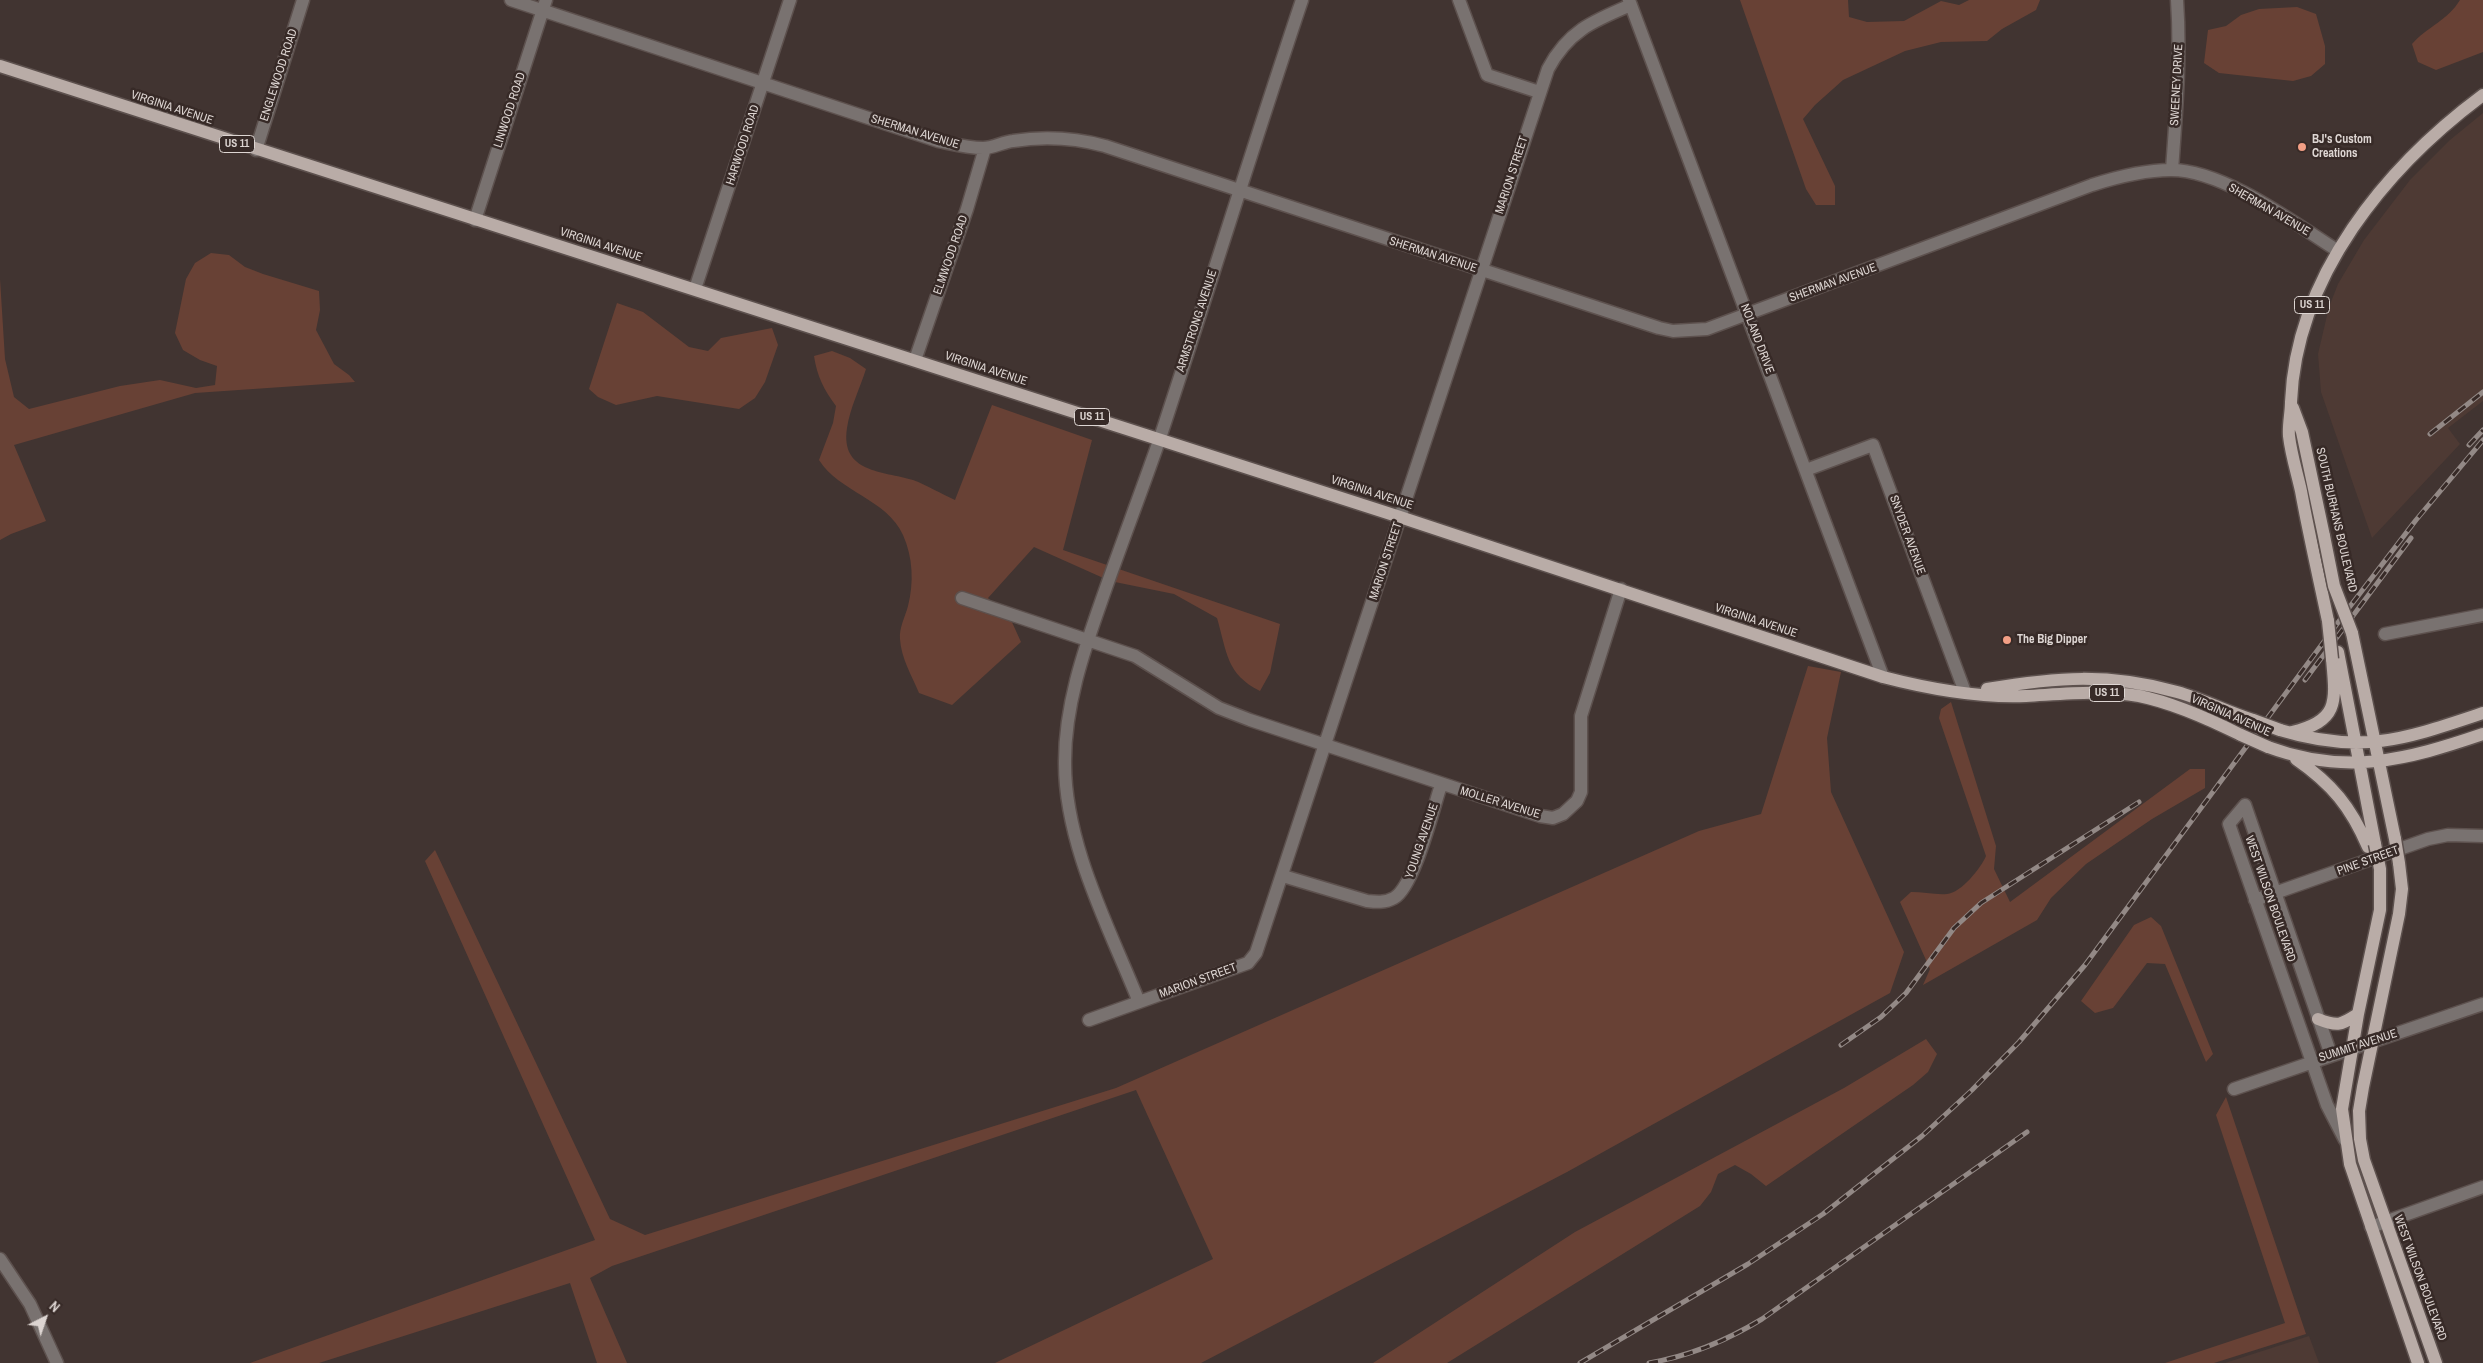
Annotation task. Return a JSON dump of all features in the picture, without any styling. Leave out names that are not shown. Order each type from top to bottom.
[{"type":"main road","name":"VIRGINIA AVENUE","points":[[0,66],[1400,517],[1621,589],[1883,678],[1934,689],[1965,692],[2025,696],[2098,692],[2139,696],[2172,705],[2268,747],[2290,755],[2314,760],[2360,764],[2379,762],[2413,756],[2483,734]]},
{"type":"main road","name":"SOUTH BURHANS BOULEVARD","points":[[2357,744],[2335,656],[2289,436],[2293,369],[2300,335],[2318,289],[2338,251],[2366,209],[2406,163],[2442,127],[2483,95]]},
{"type":"main road","name":"SOUTH BURHANS BOULEVARD","points":[[2291,401],[2302,432],[2334,586],[2352,633],[2379,762]]},
{"type":"main road","points":[[2285,731],[2310,728],[2330,712],[2335,697],[2335,656]]},
{"type":"main road","name":"VIRGINIA AVENUE","points":[[1965,692],[2061,678],[2101,678],[2143,683],[2179,692],[2285,731],[2357,744],[2374,743],[2415,735],[2483,713]]},
{"type":"main road","points":[[2357,744],[2372,846]]},
{"type":"main road","points":[[2290,755],[2319,777],[2347,805],[2372,846]]},
{"type":"main road","name":"WEST WILSON BOULEVARD","points":[[2379,762],[2400,863],[2402,889],[2399,914],[2359,1111],[2360,1139],[2364,1160],[2385,1222],[2436,1363]]},
{"type":"main road","name":"WEST WILSON BOULEVARD","points":[[2372,846],[2381,890],[2375,939],[2358,1014],[2342,1109],[2350,1164],[2418,1363]]},
{"type":"main road","points":[[2318,1019],[2332,1024],[2342,1024],[2358,1014]]},
{"type":"street","name":"ENGLEWOOD ROAD","points":[[256,150],[303,0]]},
{"type":"street","name":"SHERMAN AVENUE","points":[[511,0],[544,5],[763,84],[961,146],[985,148],[1027,139],[1082,140],[1673,331],[1707,328],[2092,185],[2140,172],[2172,170],[2197,174],[2233,188],[2338,251]]},
{"type":"street","name":"HARWOOD ROAD","points":[[695,290],[790,0]]},
{"type":"street","name":"ARMSTRONG AVENUE","points":[[1139,1002],[1078,847],[1066,790],[1064,761],[1072,693],[1088,640],[1159,439],[1302,0]]},
{"type":"street","points":[[1459,0],[1488,75],[1539,92]]},
{"type":"street","name":"SWEENEY DRIVE","points":[[2172,170],[2178,89],[2179,32],[2177,0]]},
{"type":"street","name":"MARION STREET","points":[[1089,1020],[1253,959],[1326,746],[1539,92],[1556,54],[1568,39],[1595,21],[1630,3]]},
{"type":"street","name":"NOLAND DRIVE","points":[[1630,3],[1883,678]]},
{"type":"street","name":"LINWOOD ROAD","points":[[475,220],[544,5]]},
{"type":"street","name":"ELMWOOD ROAD","points":[[915,360],[967,209],[985,148]]},
{"type":"street","name":"SNYDER AVENUE","points":[[1806,470],[1874,445],[1965,692]]},
{"type":"street","name":"MOLLER AVENUE","points":[[962,598],[1135,656],[1219,708],[1441,785],[1540,816],[1553,818],[1570,808],[1581,792],[1579,735],[1584,701],[1621,589]]},
{"type":"street","points":[[2385,634],[2483,615]]},
{"type":"street","name":"YOUNG AVENUE","points":[[1283,876],[1367,901],[1376,902],[1394,898],[1402,891],[1411,875],[1441,785]]},
{"type":"street","name":"WEST WILSON BOULEVARD","points":[[2331,1055],[2245,805],[2229,824],[2327,1105],[2345,1140]]},
{"type":"street","name":"PINE STREET","points":[[2255,900],[2428,839],[2448,835],[2483,836]]},
{"type":"street","name":"SUMMIT AVENUE","points":[[2234,1089],[2483,1004]]},
{"type":"street","points":[[2371,1227],[2483,1187]]},
{"type":"street","points":[[0,1259],[30,1304],[57,1363]]},
{"type":"shaded area","points":[[1740,0],[1848,0],[1849,17],[1867,22],[1904,21],[1941,1],[1959,5],[1969,0],[2040,0],[2036,10],[2002,29],[1987,41],[1941,42],[1905,51],[1843,80],[1815,105],[1803,119],[1835,186],[1835,205],[1816,205],[1806,189]]},
{"type":"shaded area","points":[[2460,0],[2483,0],[2483,52],[2436,70],[2418,62],[2412,44],[2450,13]]},
{"type":"shaded area","points":[[2297,7],[2316,14],[2325,46],[2325,64],[2311,76],[2293,81],[2219,73],[2204,63],[2208,30],[2226,26],[2241,15],[2259,9]]},
{"type":"shaded area","points":[[2483,113],[2483,401],[2448,428],[2460,444],[2372,538],[2321,392],[2318,354],[2329,307],[2338,284],[2364,240],[2410,180],[2450,140]]},
{"type":"shaded area","points":[[211,253],[229,255],[245,267],[319,291],[320,310],[316,330],[334,364],[355,382],[195,393],[14,445],[46,521],[0,540],[0,279],[5,359],[14,397],[29,409],[120,386],[160,380],[196,388],[215,385],[217,366],[200,360],[183,350],[175,333],[186,279],[195,263]]},
{"type":"shaded area","points":[[617,303],[643,312],[689,347],[708,351],[721,338],[772,328],[778,345],[765,382],[755,398],[739,409],[657,396],[616,405],[598,397],[589,389]]},
{"type":"shaded area","points":[[832,351],[850,358],[866,369],[848,421],[847,443],[850,454],[866,468],[913,480],[955,500],[992,405],[1092,440],[1063,550],[1280,624],[1270,673],[1260,691],[1240,677],[1234,669],[1226,652],[1217,618],[1174,594],[1110,581],[1034,547],[988,598],[1011,620],[1021,642],[952,705],[919,693],[905,660],[900,639],[901,627],[910,597],[912,579],[911,561],[903,535],[896,523],[886,513],[838,480],[819,460],[833,423],[836,406],[822,382],[814,356]]},
{"type":"shaded area","points":[[1808,666],[1841,672],[1827,738],[1831,792],[1904,952],[1890,993],[1567,1172],[1201,1363],[995,1363],[1213,1259],[1136,1090],[612,1266],[590,1278],[627,1363],[597,1363],[570,1283],[319,1363],[250,1363],[595,1240],[425,861],[435,850],[610,1219],[645,1235],[1116,1088],[1699,831],[1761,814]]},
{"type":"shaded area","points":[[1951,702],[1996,846],[1994,869],[2010,902],[2190,769],[2205,769],[2205,788],[2152,819],[2086,864],[2051,898],[2037,920],[1923,985],[1930,969],[1900,902],[1911,892],[1952,893],[1970,879],[1986,856],[1939,718],[1941,709]]},
{"type":"shaded area","points":[[2151,917],[2161,926],[2213,1054],[2206,1062],[2165,964],[2147,963],[2113,1008],[2095,1013],[2081,1001],[2134,925]]},
{"type":"shaded area","points":[[1926,1039],[1937,1054],[1928,1072],[1913,1085],[1766,1186],[1751,1174],[1735,1165],[1718,1174],[1711,1192],[1700,1206],[1447,1363],[1373,1363],[1575,1232],[1844,1088]]},
{"type":"shaded area","points":[[2226,1097],[2306,1334],[2214,1363],[2165,1363],[2285,1323],[2216,1115]]},
{"type":"shaded area","points":[[2309,1336],[2319,1363],[2225,1363]]},
{"type":"railway","points":[[2430,434],[2483,392]]},
{"type":"railway","points":[[2469,445],[2483,430]]},
{"type":"railway","points":[[1580,1363],[1748,1264],[1823,1214],[1922,1136],[1972,1090],[2019,1042],[2085,965],[2348,609],[2416,520],[2483,440]]},
{"type":"railway","points":[[2305,680],[2411,538]]},
{"type":"railway","points":[[1841,1045],[1881,1017],[1906,993],[1954,928],[1981,903],[2139,802]]},
{"type":"railway","points":[[1649,1363],[1707,1347],[1762,1319],[2027,1132]]},
{"type":"place","name":"BJ's Custom Creations","points":[[2302,147]]},
{"type":"place","name":"The Big Dipper","points":[[2007,640]]}]
